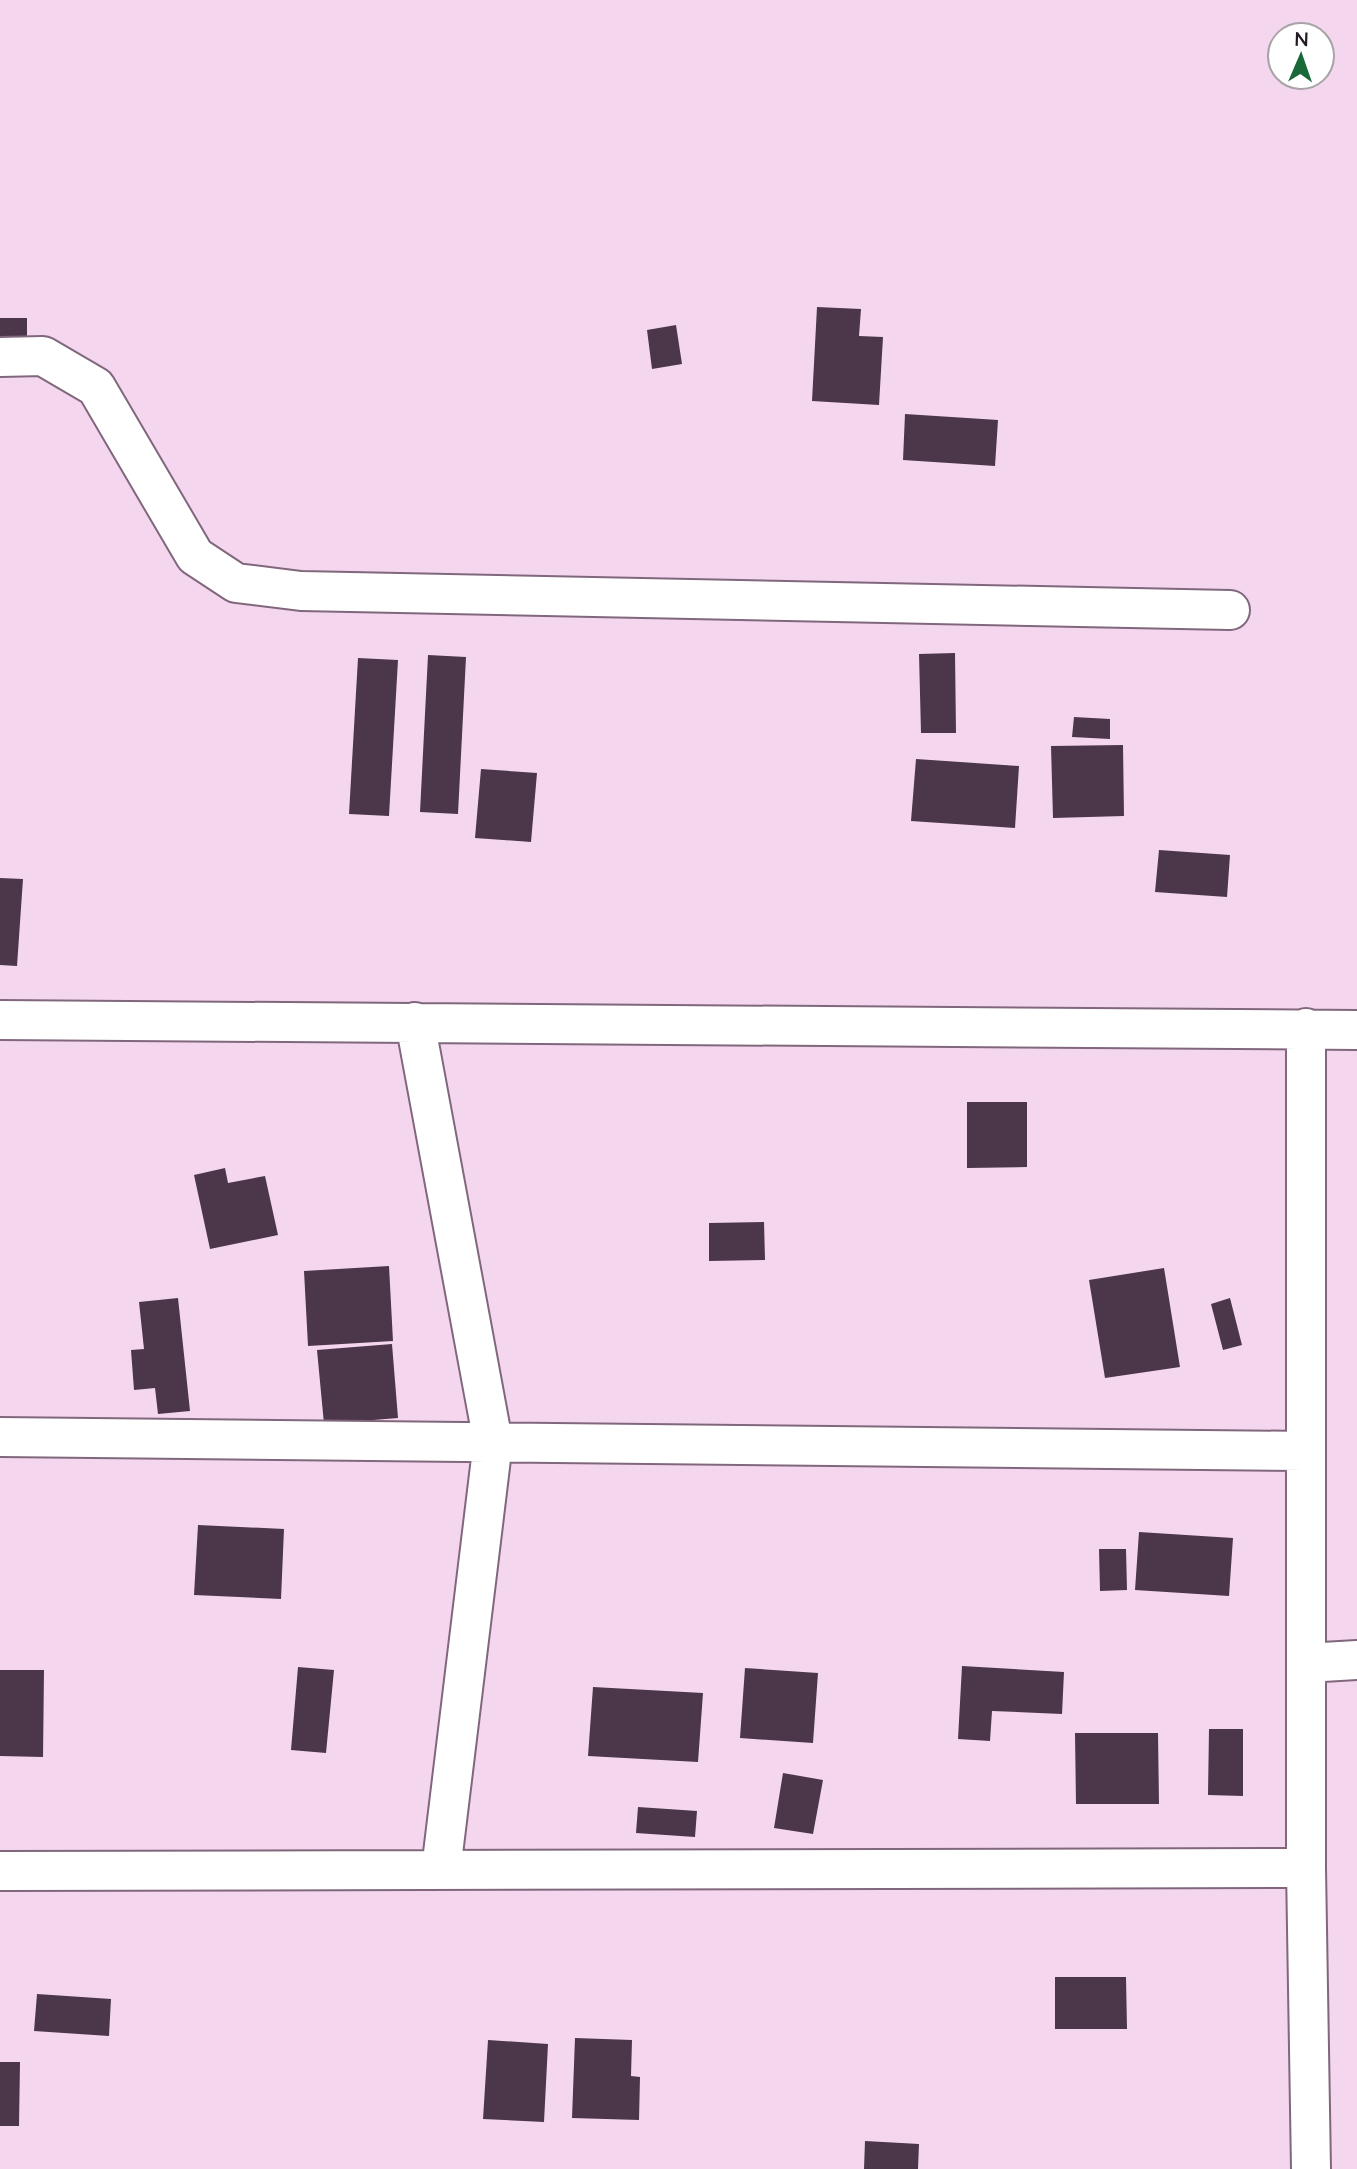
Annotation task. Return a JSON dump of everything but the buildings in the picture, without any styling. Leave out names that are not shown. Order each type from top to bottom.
[{"type":"street","points":[[0,357],[43,356],[96,387],[195,556],[236,583],[301,591],[1230,610]]},
{"type":"street","points":[[0,1020],[1357,1030]]},
{"type":"street","points":[[415,1022],[493,1442],[441,1870]]},
{"type":"street","points":[[1306,1028],[1306,1868],[1311,2169]]},
{"type":"street","points":[[0,1437],[1305,1451]]},
{"type":"street","points":[[1306,1663],[1357,1660]]},
{"type":"street","points":[[0,1871],[1306,1868]]}]
